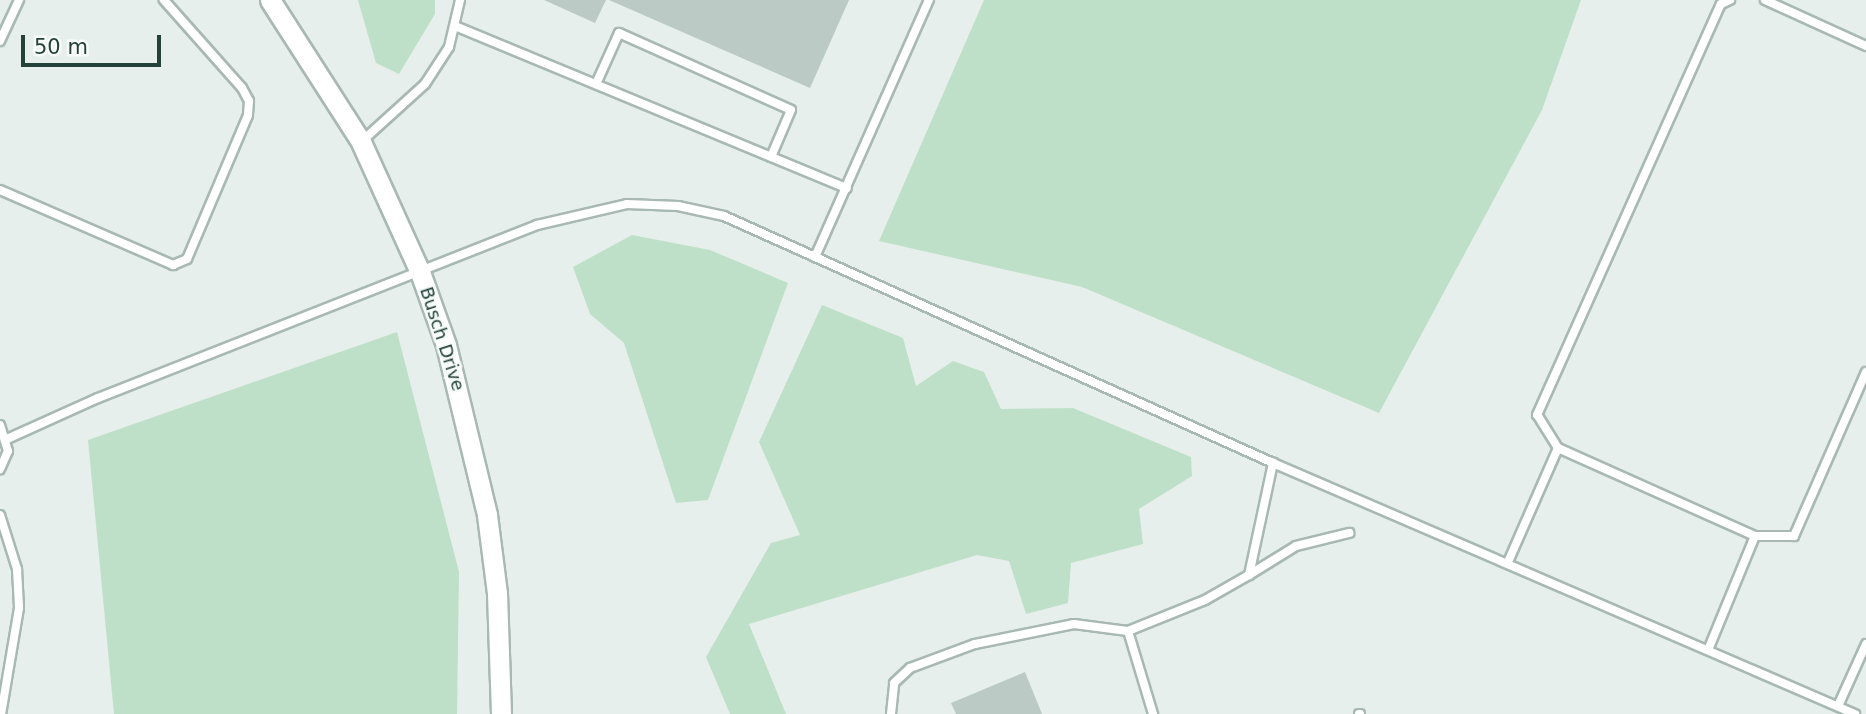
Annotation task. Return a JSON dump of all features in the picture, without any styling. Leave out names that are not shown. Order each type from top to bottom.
[{"type":"street","name":"Busch Drive","points":[[270,0],[361,142],[421,272],[469,426],[487,515],[497,593],[501,714]]},
{"type":"lane","points":[[0,41],[19,0]]},
{"type":"lane","points":[[0,190],[173,265],[187,259],[248,115],[249,101],[242,88],[164,0]]},
{"type":"lane","points":[[361,142],[425,84],[449,47],[460,0]]},
{"type":"lane","points":[[816,257],[929,0]]},
{"type":"lane","points":[[1730,0],[1721,4],[1537,415],[1558,448],[1755,536],[1794,536],[1866,372]]},
{"type":"lane","points":[[1765,0],[1866,46]]},
{"type":"lane","points":[[455,26],[847,188]]},
{"type":"lane","points":[[596,84],[619,33],[792,110],[771,156]]},
{"type":"lane","points":[[7,439],[98,398],[537,225],[627,204],[678,206],[724,216],[1273,463],[1508,562],[1855,714]]},
{"type":"lane","points":[[0,425],[7,439],[8,451],[0,469]]},
{"type":"lane","points":[[1508,562],[1558,448]]},
{"type":"lane","points":[[1250,575],[1273,463]]},
{"type":"lane","points":[[0,515],[17,569],[19,608],[9,680],[1,714]]},
{"type":"lane","points":[[891,714],[894,683],[910,668],[975,644],[1074,624],[1128,631],[1205,600],[1296,546],[1349,533]]},
{"type":"lane","points":[[1708,650],[1755,536]]},
{"type":"lane","points":[[1128,631],[1153,714]]},
{"type":"lane","points":[[1838,706],[1866,644]]},
{"type":"lane","points":[[0,676],[9,680]]},
{"type":"green space","points":[[358,0],[435,0],[435,14],[399,74],[376,63]]},
{"type":"green space","points":[[984,0],[1581,0],[1542,110],[1379,413],[1082,287],[879,241]]},
{"type":"green space","points":[[632,235],[710,250],[788,283],[708,500],[676,503],[624,343],[590,314],[573,267]]},
{"type":"green space","points":[[822,305],[903,338],[916,386],[953,361],[984,372],[1001,409],[1073,408],[1191,457],[1192,476],[1139,509],[1143,544],[1071,563],[1068,603],[1026,614],[1009,561],[977,555],[749,624],[786,714],[730,714],[706,657],[771,543],[800,535],[759,442]]},
{"type":"green space","points":[[397,332],[459,572],[457,714],[114,714],[88,440]]},
{"type":"building","points":[[544,0],[606,0],[595,23]]},
{"type":"building","points":[[609,0],[849,0],[810,88]]},
{"type":"building","points":[[1025,672],[1042,714],[956,714],[951,703]]}]
